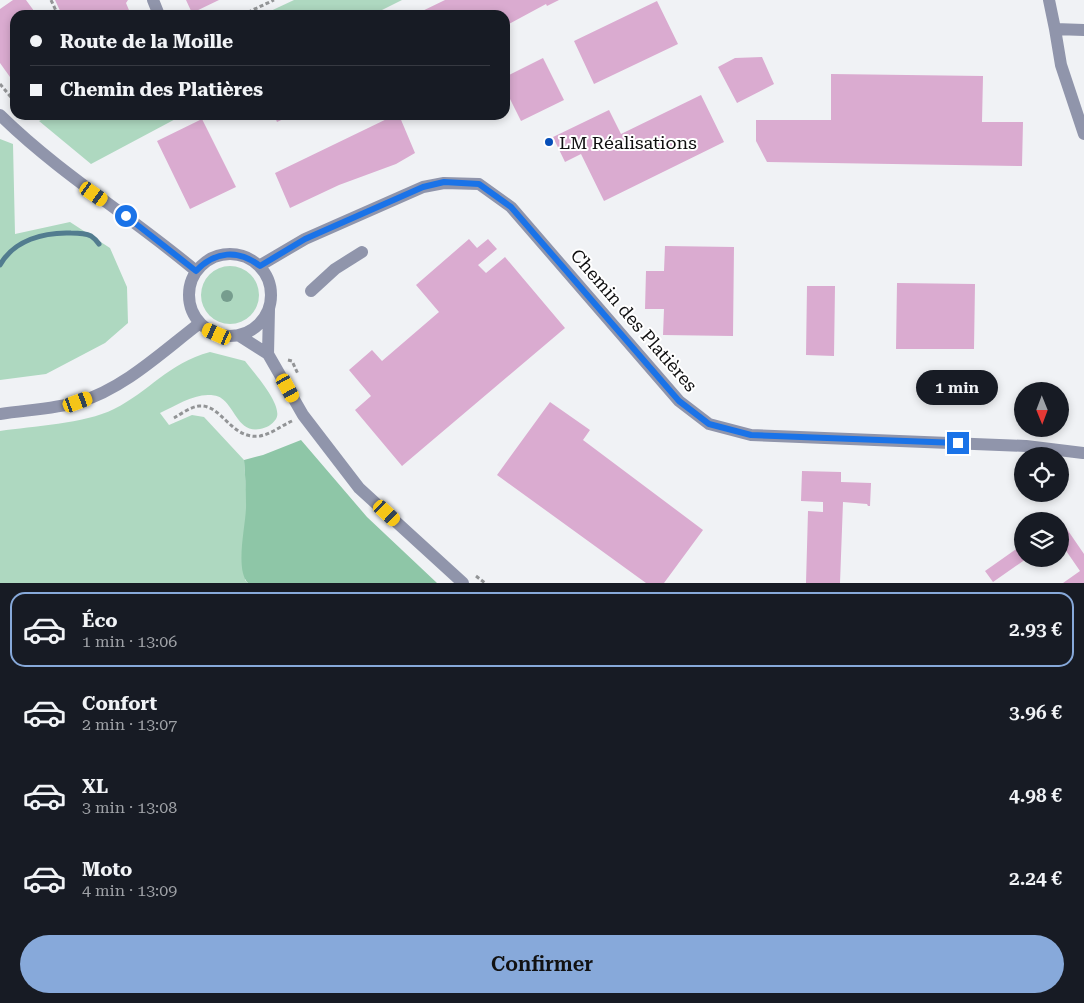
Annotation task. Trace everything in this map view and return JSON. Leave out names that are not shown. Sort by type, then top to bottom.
[{"type":"street","points":[[1049,0],[1061,64],[1084,134]]},
{"type":"street","points":[[1055,29],[1084,30]]},
{"type":"street","points":[[0,116],[28,143],[79,183],[157,238],[196,271]]},
{"type":"street","name":"Chemin des Platières","points":[[260,266],[305,239],[423,187],[444,182],[479,184],[511,207],[679,401],[709,424],[751,435],[1084,450]]},
{"type":"street","points":[[311,291],[335,269],[362,252]]},
{"type":"street","points":[[268,354],[271,291],[267,278],[260,266],[250,259],[227,254],[204,262],[196,271],[190,284],[189,298],[192,311],[200,323],[217,334],[238,335],[258,325],[269,305]]},
{"type":"street","points":[[0,414],[58,406],[93,397],[120,382],[200,323]]},
{"type":"street","points":[[238,335],[268,354],[304,415],[359,488],[463,583]]},
{"type":"path","points":[[253,10],[274,0]]},
{"type":"path","points":[[0,84],[10,96]]},
{"type":"path","points":[[268,354],[292,360],[299,376]]},
{"type":"path","points":[[174,418],[196,406],[205,406],[240,434],[258,436],[268,434],[304,415]]},
{"type":"path","points":[[470,571],[485,583]]},
{"type":"green space","points":[[294,0],[402,0],[382,10],[273,10]]},
{"type":"green space","points":[[41,120],[174,120],[91,164],[39,121]]},
{"type":"green space","points":[[0,139],[13,144],[15,234],[70,222],[110,248],[127,287],[128,323],[105,343],[46,374],[0,380]]},
{"type":"green space","points":[[230,266],[246,271],[254,279],[259,295],[254,311],[246,319],[230,324],[214,319],[206,311],[201,295],[206,279],[214,271]]},
{"type":"green space","points":[[210,352],[245,361],[272,398],[276,406],[276,419],[269,426],[262,429],[247,427],[226,402],[219,397],[211,395],[191,398],[160,413],[169,425],[192,415],[204,417],[244,460],[247,504],[245,580],[248,583],[0,583],[0,431],[58,424],[102,414],[126,402],[182,363]]},
{"type":"green space","points":[[301,440],[367,517],[437,583],[248,583],[244,576],[241,556],[246,511],[244,460],[263,455]]},
{"type":"building","points":[[13,0],[26,0],[33,10],[10,10],[10,77],[0,63],[0,9]]},
{"type":"building","points":[[55,0],[128,0],[126,3],[129,10],[60,10]]},
{"type":"building","points":[[186,0],[219,0],[198,10],[191,10]]},
{"type":"building","points":[[445,0],[559,0],[547,6],[546,4],[510,23],[510,10],[424,10]]},
{"type":"building","points":[[657,1],[678,44],[594,84],[574,41]]},
{"type":"building","points":[[762,57],[774,84],[737,103],[718,67],[735,58]]},
{"type":"building","points":[[543,58],[564,100],[521,121],[510,99],[510,74]]},
{"type":"building","points":[[831,74],[983,76],[982,122],[1023,122],[1022,166],[767,162],[756,141],[756,120],[831,120]]},
{"type":"building","points":[[701,95],[724,142],[604,201],[581,154],[565,162],[553,137],[609,110],[621,134]]},
{"type":"building","points":[[202,120],[236,187],[190,209],[157,141]]},
{"type":"building","points":[[385,120],[401,120],[415,153],[396,164],[339,185],[290,208],[275,173]]},
{"type":"building","points":[[469,239],[477,248],[488,239],[497,249],[478,265],[486,273],[505,257],[565,328],[402,466],[355,410],[371,396],[349,370],[372,350],[382,361],[439,312],[416,285]]},
{"type":"building","points":[[665,246],[734,247],[733,336],[663,335],[664,309],[645,309],[646,271],[664,271]]},
{"type":"building","points":[[897,283],[975,284],[974,349],[896,349]]},
{"type":"building","points":[[807,286],[835,286],[834,356],[806,355]]},
{"type":"building","points":[[550,402],[590,430],[583,440],[703,530],[664,583],[646,583],[497,475]]},
{"type":"building","points":[[802,471],[841,472],[841,482],[871,483],[870,506],[867,504],[843,502],[840,583],[806,583],[808,511],[823,512],[823,502],[801,501]]},
{"type":"building","points":[[1069,532],[1084,554],[1084,583],[1063,583],[1080,571],[1069,555]]},
{"type":"building","points":[[1014,551],[1015,567],[993,582],[985,571]]},
{"type":"waterway","points":[[0,265],[13,249],[40,236],[81,233],[91,236],[99,244]]},
{"type":"place","name":"LM Réalisations","points":[[549,142]]},
{"type":"route","points":[[126,216],[157,238],[196,271],[204,262],[215,256],[227,254],[239,254],[260,266],[305,239],[423,187],[444,182],[479,184],[511,207],[679,401],[709,424],[751,435],[958,443]]}]
